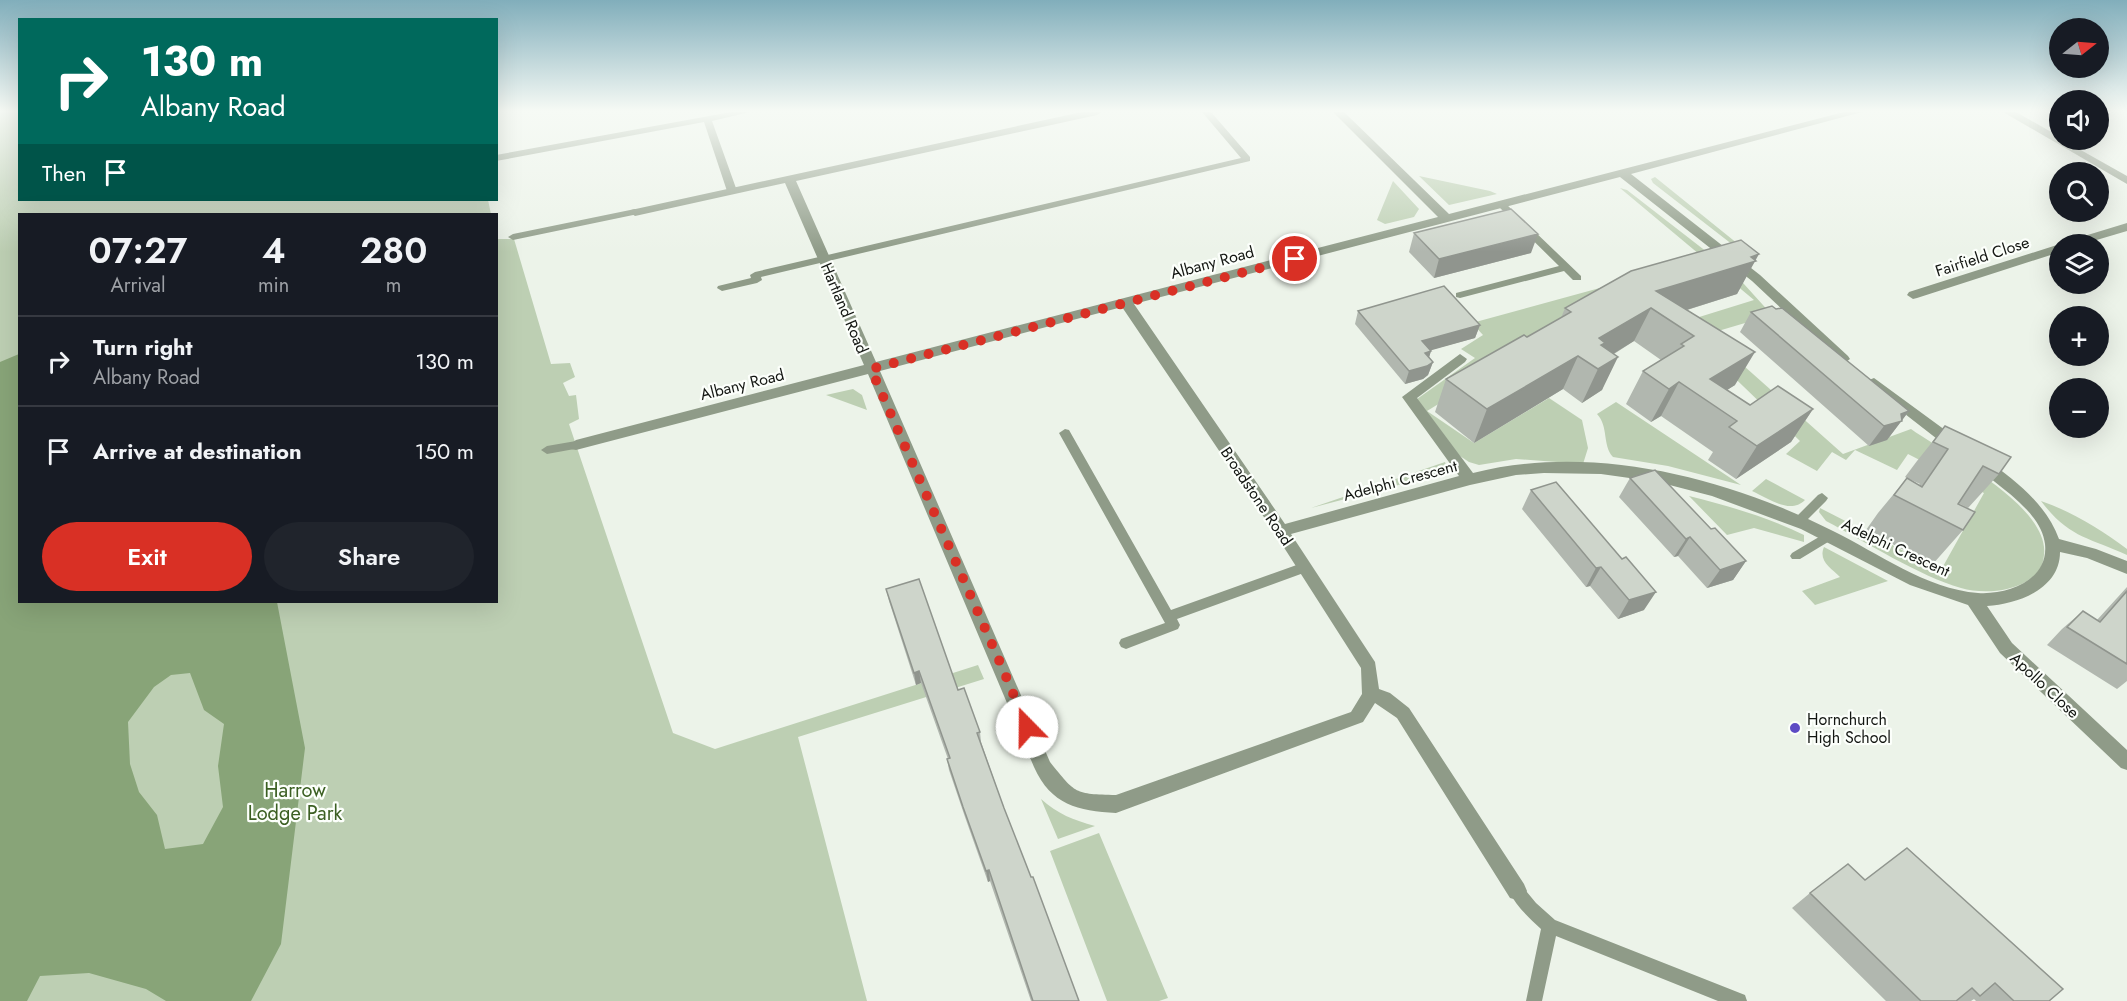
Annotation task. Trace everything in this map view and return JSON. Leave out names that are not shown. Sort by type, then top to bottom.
[{"type":"street","points":[[635,212],[879,159]]},
{"type":"street","points":[[1386,159],[1447,219]]},
{"type":"street","name":"Albany Road","points":[[576,446],[1681,159]]},
{"type":"street","points":[[2089,159],[2127,181]]},
{"type":"street","points":[[1623,174],[1756,278],[1862,374],[2019,494],[2040,516],[2054,544],[2090,553],[2127,568]]},
{"type":"street","name":"Hartland Road","points":[[789,178],[1002,667],[1043,767],[1066,795],[1087,802],[1116,804],[1357,717],[1371,695]]},
{"type":"street","points":[[2104,234],[2127,227]]},
{"type":"street","name":"Fairfield Close","points":[[1914,295],[2049,252]]},
{"type":"street","name":"Broadstone Road","points":[[1126,303],[1370,667],[1371,695]]},
{"type":"street","points":[[1460,359],[1409,397],[1469,479]]},
{"type":"street","name":"Adelphi Crescent","points":[[1281,531],[1469,479],[1514,470],[1569,466],[1622,471],[1737,498],[1799,521],[1923,583],[1973,599],[2014,595],[2036,585],[2046,574],[2053,560],[2054,544]]},
{"type":"street","name":"Apollo Close","points":[[1973,599],[2006,648],[2127,762]]},
{"type":"street","points":[[1371,695],[1384,698],[1402,713],[1517,891]]},
{"type":"lane","points":[[721,159],[732,191]]},
{"type":"lane","points":[[722,288],[757,280],[755,276],[1247,159]]},
{"type":"lane","points":[[1502,205],[1577,278]]},
{"type":"lane","points":[[513,237],[635,212]]},
{"type":"lane","points":[[1460,295],[1566,267]]},
{"type":"lane","points":[[1065,433],[1173,625],[1126,642]]},
{"type":"lane","points":[[547,450],[576,446]]},
{"type":"lane","points":[[1799,521],[1822,498]]},
{"type":"lane","points":[[1796,556],[1829,536]]},
{"type":"lane","points":[[1168,617],[1305,567]]},
{"type":"lane","points":[[1517,891],[1530,908],[1550,926],[1739,1001]]},
{"type":"lane","points":[[1534,1001],[1550,926]]},
{"type":"green space","name":"Harrow Lodge Park","points":[[0,159],[18,159],[18,201],[488,201],[491,213],[18,213],[18,603],[498,603],[498,239],[514,239],[551,364],[570,363],[575,377],[563,383],[569,396],[576,395],[579,419],[569,424],[673,733],[715,749],[978,665],[984,679],[798,737],[867,1001],[0,1001]]},
{"type":"green space","points":[[1419,176],[1490,191],[1497,194],[1449,205]]},
{"type":"green space","points":[[1655,177],[1738,244],[1733,245],[1653,183],[1651,179]]},
{"type":"green space","points":[[1393,181],[1419,209],[1414,217],[1385,224],[1377,220]]},
{"type":"green space","points":[[1620,188],[1627,190],[1734,273],[1772,315],[1708,334],[1843,454],[1911,429],[1993,483],[2031,518],[2041,537],[2044,555],[2037,573],[2020,585],[2004,590],[1969,590],[1945,583],[1910,567],[1826,521],[1819,512],[1820,508],[1941,570],[1984,493],[1908,454],[1897,470],[1855,450],[1846,460],[1832,452],[1817,471],[1786,454],[1800,441],[1714,358],[1612,298],[1427,411],[1474,443],[1549,398],[1582,420],[1588,448],[1583,464],[1516,459],[1479,465],[1460,456],[1417,399],[1475,358],[1461,349],[1483,335],[1472,323],[1618,283],[1667,327],[1754,300]]},
{"type":"green space","points":[[853,389],[862,395],[867,410],[826,395]]},
{"type":"green space","points":[[1616,402],[1741,485],[1668,466],[1613,457],[1601,419],[1597,414]]},
{"type":"green space","points":[[1445,462],[1447,469],[1440,474],[1311,508]]},
{"type":"green space","points":[[1766,479],[1805,500],[1793,506],[1786,506],[1752,491]]},
{"type":"green space","points":[[1689,496],[1776,523],[1804,535],[1804,542],[1754,528],[1727,535]]},
{"type":"green space","points":[[2041,501],[2064,510],[2096,528],[2127,549],[2127,555],[2070,530]]},
{"type":"green space","points":[[1824,547],[1888,581],[1815,605],[1802,591],[1840,577],[1824,560]]},
{"type":"green space","points":[[1041,799],[1066,816],[1095,826],[1058,839]]},
{"type":"green space","points":[[1099,833],[1168,998],[1159,1001],[1107,1001],[1050,851]]},
{"type":"shaded area","points":[[18,354],[18,603],[277,603],[305,748],[281,944],[251,1001],[166,1001],[146,989],[89,973],[40,976],[27,1001],[0,1001],[0,362]],"holes":[[[190,673],[204,710],[224,724],[218,766],[223,807],[203,844],[165,849],[157,815],[139,792],[130,764],[128,722],[154,687],[171,675]]]},
{"type":"building","points":[[1511,209],[1538,234],[1439,259],[1414,233]]},
{"type":"building","points":[[1741,240],[1759,254],[1751,257],[1756,261],[1656,291],[1755,352],[1710,379],[1750,405],[1778,386],[1813,409],[1757,446],[1729,427],[1737,421],[1679,382],[1669,389],[1643,371],[1684,346],[1681,344],[1694,336],[1651,308],[1599,338],[1605,343],[1601,345],[1618,357],[1598,369],[1578,356],[1487,409],[1446,379],[1524,335],[1527,337],[1571,312],[1565,308],[1631,271]]},
{"type":"building","points":[[1444,286],[1480,325],[1422,341],[1431,351],[1425,353],[1433,362],[1409,371],[1358,311]]},
{"type":"building","points":[[1772,306],[1776,309],[1782,308],[1909,411],[1901,414],[1902,421],[1884,426],[1751,312]]},
{"type":"building","points":[[1945,426],[2011,457],[1999,474],[1983,466],[1958,504],[1975,512],[1963,530],[1894,495],[1907,478],[1922,487],[1948,449],[1933,442]]},
{"type":"building","points":[[1655,470],[1711,529],[1715,528],[1746,561],[1720,570],[1690,537],[1686,539],[1630,478]]},
{"type":"building","points":[[1556,482],[1622,559],[1626,557],[1656,592],[1629,600],[1601,567],[1596,568],[1531,490]]},
{"type":"building","points":[[919,579],[958,690],[964,688],[980,732],[977,733],[1004,808],[1031,877],[1033,877],[1079,1001],[1033,1001],[989,870],[986,871],[963,807],[947,759],[950,758],[919,671],[914,673],[886,589]]},
{"type":"building","points":[[2127,591],[2127,664],[2067,627],[2083,611],[2100,622]]},
{"type":"building","points":[[1907,848],[2063,989],[2049,1001],[2014,1001],[1995,983],[1980,996],[1972,988],[1956,1001],[1921,1001],[1810,893],[1848,864],[1865,880]]},
{"type":"place","name":"Hornchurch High School","points":[[1795,728]]},
{"type":"route","points":[[1027,727],[871,369],[1295,259]]}]
